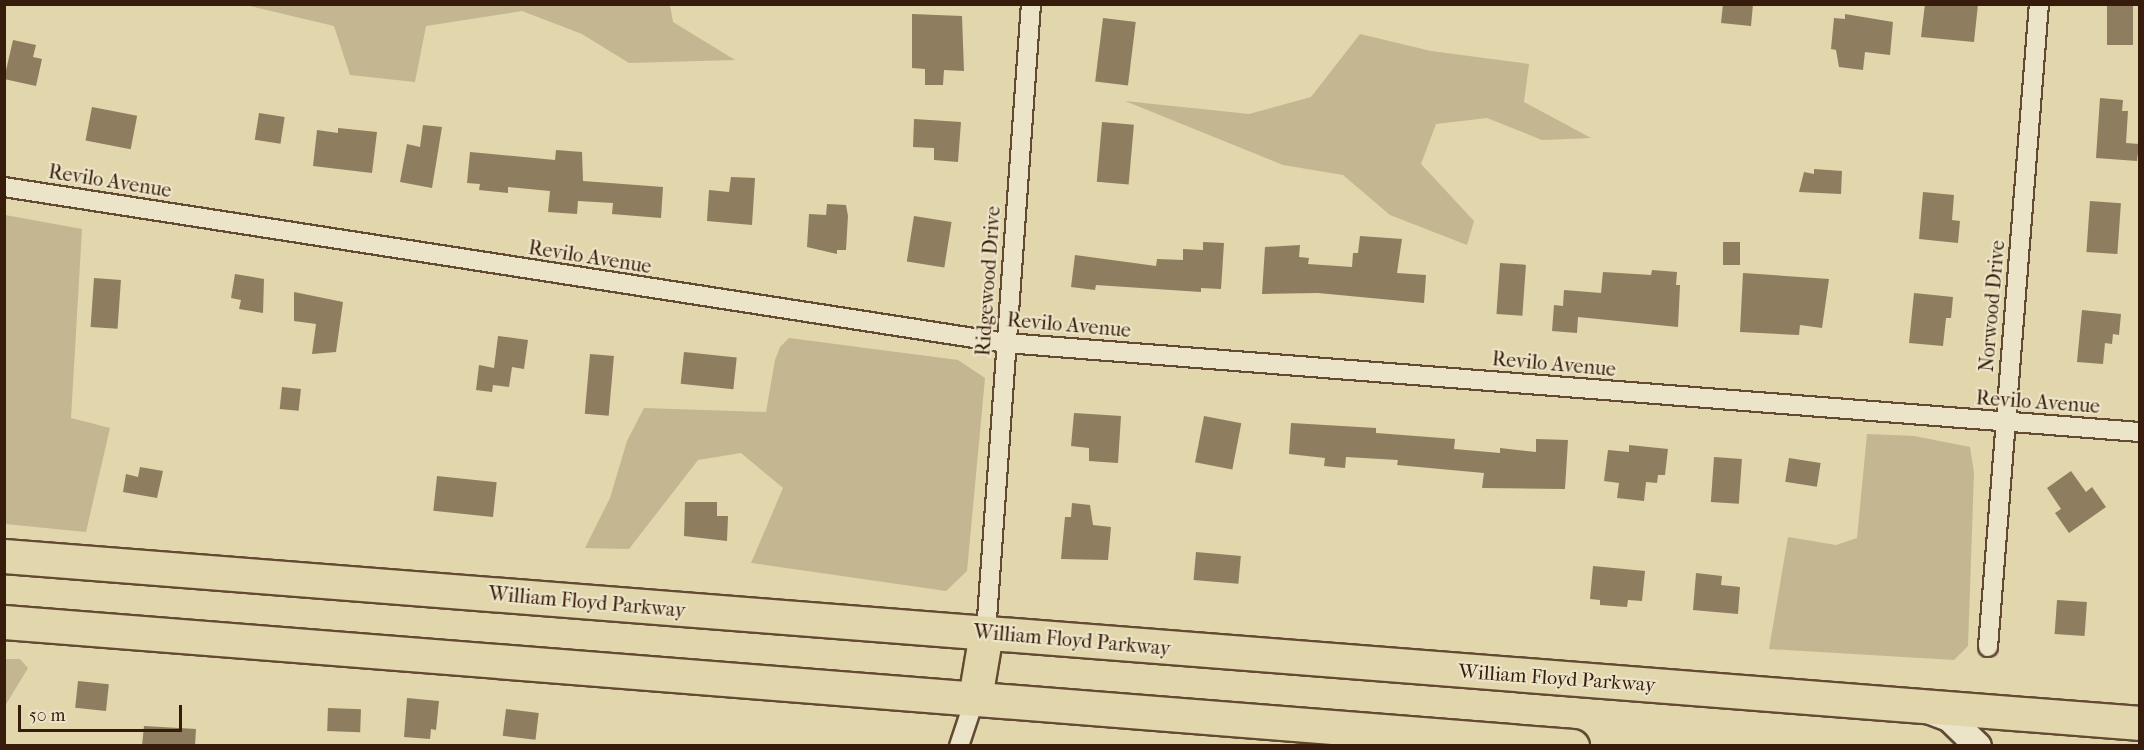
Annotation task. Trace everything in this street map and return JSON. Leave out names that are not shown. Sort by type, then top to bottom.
[{"type":"highway","name":"William Floyd Parkway","points":[[4,556],[2139,723]]},
{"type":"highway","points":[[4,622],[1572,746]]},
{"type":"highway","points":[[975,698],[986,633]]},
{"type":"street","name":"Ridgewood Drive","points":[[986,633],[1031,4]]},
{"type":"street","name":"Norwood Drive","points":[[1988,647],[2039,4]]},
{"type":"street","name":"Revilo Avenue","points":[[4,187],[1006,343],[2139,432]]},
{"type":"street","points":[[958,746],[975,698]]},
{"type":"street","points":[[1913,705],[1949,718],[1978,746]]},
{"type":"shaded area","points":[[246,5],[670,5],[673,22],[735,60],[629,63],[582,34],[522,11],[426,26],[415,82],[350,75],[334,26]]},
{"type":"shaded area","points":[[1360,34],[1431,51],[1529,64],[1524,102],[1591,138],[1542,140],[1487,118],[1436,124],[1421,164],[1474,221],[1467,245],[1390,215],[1343,175],[1283,165],[1125,101],[1249,114],[1311,97]]},
{"type":"shaded area","points":[[5,215],[82,229],[71,418],[110,428],[86,532],[5,524]]},
{"type":"shaded area","points":[[789,338],[958,360],[985,378],[967,571],[946,591],[751,563],[783,488],[741,453],[698,460],[629,549],[585,548],[610,498],[627,441],[644,408],[766,412],[775,360],[780,347]]},
{"type":"shaded area","points":[[1867,434],[1914,436],[1970,447],[1974,473],[1968,646],[1954,660],[1769,649],[1788,537],[1836,545],[1857,538]]},
{"type":"shaded area","points":[[5,659],[20,659],[28,668],[5,706]]},
{"type":"building","points":[[1723,4],[1753,4],[1751,26],[1721,23]]},
{"type":"building","points":[[1925,4],[1978,4],[1974,42],[1921,37]]},
{"type":"building","points":[[2107,4],[2133,4],[2133,45],[2107,45]]},
{"type":"building","points":[[912,14],[962,16],[964,71],[944,70],[943,85],[925,85],[925,69],[912,68]]},
{"type":"building","points":[[1845,14],[1893,22],[1890,55],[1865,52],[1863,70],[1839,67],[1836,50],[1831,49],[1834,18],[1845,19]]},
{"type":"building","points":[[1103,18],[1136,22],[1128,86],[1095,82]]},
{"type":"building","points":[[13,40],[36,45],[33,57],[42,59],[36,86],[4,79]]},
{"type":"building","points":[[2100,98],[2123,100],[2122,111],[2128,111],[2126,143],[2139,144],[2137,161],[2096,158]]},
{"type":"building","points":[[92,107],[137,116],[131,149],[86,140]]},
{"type":"building","points":[[259,113],[285,117],[280,144],[255,140]]},
{"type":"building","points":[[914,119],[961,122],[958,162],[934,160],[934,148],[913,147]]},
{"type":"building","points":[[1102,122],[1134,125],[1129,185],[1097,182]]},
{"type":"building","points":[[423,125],[442,127],[432,188],[400,182],[407,144],[420,147]]},
{"type":"building","points":[[338,128],[377,132],[372,173],[313,166],[317,130],[338,133]]},
{"type":"building","points":[[556,150],[582,152],[583,181],[663,187],[661,218],[612,214],[613,203],[578,201],[577,214],[548,212],[550,191],[508,187],[508,193],[479,190],[480,184],[467,183],[470,152],[555,160]]},
{"type":"building","points":[[1814,169],[1842,171],[1841,194],[1799,192],[1804,172],[1814,174]]},
{"type":"building","points":[[731,177],[755,178],[752,225],[707,221],[709,190],[729,192]]},
{"type":"building","points":[[1923,192],[1954,195],[1952,220],[1960,221],[1958,243],[1919,239]]},
{"type":"building","points":[[2090,201],[2121,203],[2117,254],[2086,252]]},
{"type":"building","points":[[827,204],[846,205],[848,216],[846,250],[837,250],[837,254],[807,247],[809,214],[826,215]]},
{"type":"building","points":[[914,216],[952,222],[944,267],[907,261]]},
{"type":"building","points":[[1360,236],[1402,239],[1397,273],[1426,275],[1424,303],[1318,293],[1262,294],[1265,247],[1300,245],[1299,257],[1309,258],[1308,264],[1352,267],[1353,253],[1358,253]]},
{"type":"building","points":[[1203,242],[1224,243],[1221,289],[1201,288],[1201,292],[1096,285],[1095,290],[1071,287],[1075,255],[1156,266],[1157,259],[1183,260],[1183,249],[1203,250]]},
{"type":"building","points":[[1723,242],[1740,242],[1740,265],[1723,265]]},
{"type":"building","points":[[1500,263],[1526,265],[1522,316],[1496,314]]},
{"type":"building","points":[[1652,270],[1677,272],[1676,285],[1680,285],[1678,327],[1578,317],[1577,333],[1552,331],[1554,305],[1563,306],[1564,290],[1601,293],[1603,272],[1651,275]]},
{"type":"building","points":[[1743,273],[1829,279],[1822,328],[1800,325],[1799,335],[1740,332]]},
{"type":"building","points":[[235,274],[264,279],[263,313],[239,309],[241,300],[231,298]]},
{"type":"building","points":[[94,278],[121,280],[118,329],[91,327]]},
{"type":"building","points":[[294,292],[343,302],[336,352],[312,354],[316,324],[294,321]]},
{"type":"building","points":[[1914,293],[1953,297],[1951,318],[1946,318],[1943,346],[1909,343]]},
{"type":"building","points":[[2082,310],[2121,314],[2119,335],[2113,334],[2112,344],[2105,343],[2103,364],[2077,362]]},
{"type":"building","points":[[498,336],[528,340],[524,369],[512,367],[509,387],[493,385],[492,392],[476,390],[479,365],[494,368]]},
{"type":"building","points":[[684,352],[737,358],[733,389],[681,384]]},
{"type":"building","points":[[590,354],[614,356],[609,416],[585,414]]},
{"type":"building","points":[[282,387],[301,389],[299,411],[280,409]]},
{"type":"building","points":[[1074,413],[1121,416],[1118,463],[1089,461],[1089,448],[1071,446]]},
{"type":"building","points":[[1204,416],[1241,423],[1232,469],[1195,462]]},
{"type":"building","points":[[1291,423],[1376,428],[1376,433],[1455,439],[1454,449],[1500,453],[1500,448],[1536,452],[1536,439],[1568,440],[1565,489],[1482,488],[1484,473],[1397,465],[1398,460],[1346,457],[1345,468],[1324,466],[1325,458],[1289,454]]},
{"type":"building","points":[[1629,445],[1668,449],[1665,475],[1658,475],[1657,483],[1646,482],[1644,501],[1617,498],[1619,483],[1604,481],[1608,450],[1629,452]]},
{"type":"building","points":[[1714,457],[1742,459],[1739,504],[1711,502]]},
{"type":"building","points":[[1789,458],[1821,463],[1817,487],[1785,482]]},
{"type":"building","points":[[140,467],[163,471],[157,498],[123,492],[126,474],[138,477]]},
{"type":"building","points":[[2071,471],[2086,492],[2092,487],[2106,507],[2069,533],[2055,513],[2061,509],[2047,488]]},
{"type":"building","points":[[437,476],[497,482],[493,517],[433,511]]},
{"type":"building","points":[[685,502],[717,502],[717,516],[728,516],[727,541],[684,536]]},
{"type":"building","points":[[1072,503],[1090,505],[1093,525],[1111,527],[1108,560],[1061,559],[1065,517],[1071,517]]},
{"type":"building","points":[[1196,552],[1241,556],[1238,584],[1194,580]]},
{"type":"building","points":[[1593,566],[1645,571],[1642,601],[1628,600],[1627,607],[1600,605],[1600,600],[1590,599]]},
{"type":"building","points":[[1696,573],[1722,576],[1721,585],[1740,587],[1738,614],[1693,610]]},
{"type":"building","points":[[2057,600],[2087,602],[2085,636],[2055,634]]},
{"type":"building","points":[[78,681],[109,684],[106,711],[75,708]]},
{"type":"building","points":[[407,698],[439,701],[436,730],[431,729],[430,739],[404,737]]},
{"type":"building","points":[[328,708],[361,709],[360,732],[327,731]]},
{"type":"building","points":[[506,709],[539,713],[535,740],[503,736]]},
{"type":"building","points":[[144,726],[196,729],[195,746],[142,746]]}]
